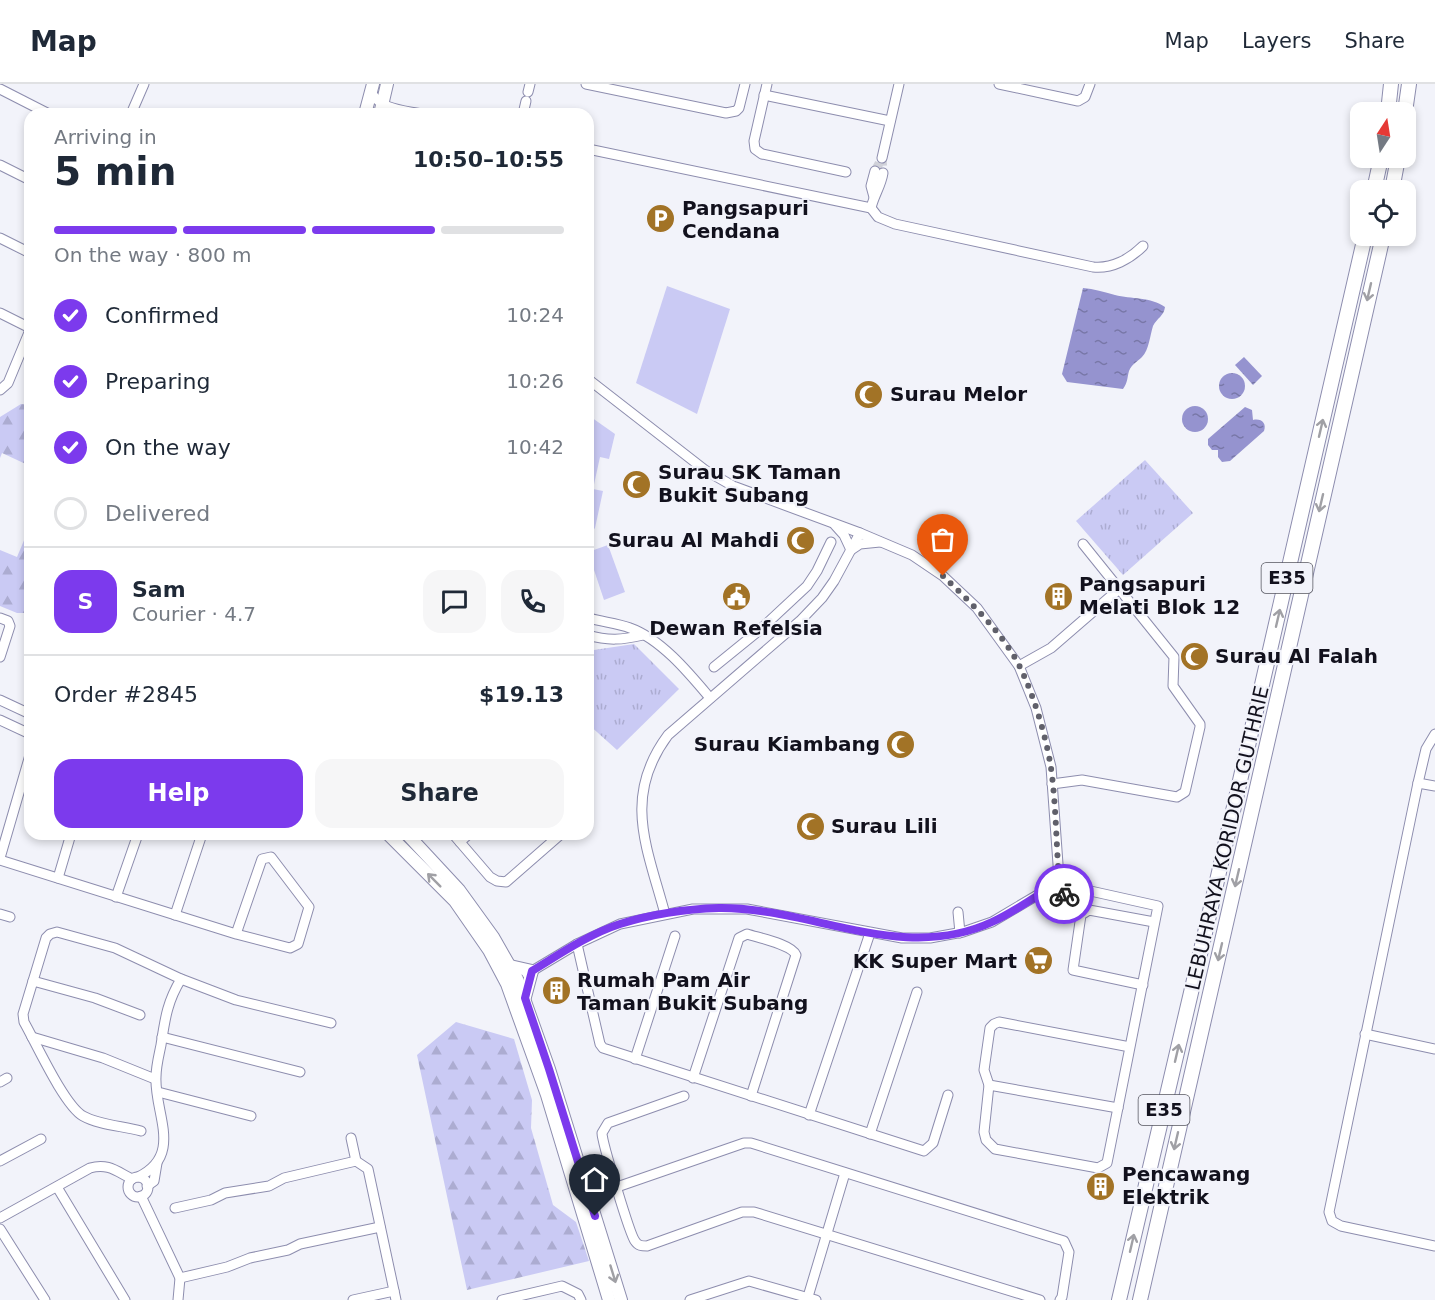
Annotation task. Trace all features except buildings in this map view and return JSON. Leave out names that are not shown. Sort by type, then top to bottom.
[{"type":"highway","points":[[1389,102],[1391,84]]},
{"type":"highway","points":[[1406,102],[1409,84]]},
{"type":"highway","name":"LEBUHRAYA KORIDOR GUTHRIE","points":[[1119,1300],[1363,246]]},
{"type":"highway","name":"LEBUHRAYA KORIDOR GUTHRIE","points":[[1140,1300],[1381,246]]},
{"type":"main road","points":[[381,108],[387,84]]},
{"type":"main road","points":[[366,108],[372,88]]},
{"type":"main road","points":[[394,840],[455,901],[489,950],[518,998],[609,1300]]},
{"type":"main road","points":[[412,840],[459,891],[493,937],[517,979],[512,988],[549,1069],[621,1300]]},
{"type":"main road","points":[[510,966],[532,971],[518,998]]},
{"type":"street","points":[[133,108],[143,84]]},
{"type":"street","points":[[586,84],[726,113],[736,111],[741,104],[745,84]]},
{"type":"street","points":[[766,84],[754,141],[756,149],[762,154],[846,172]]},
{"type":"street","points":[[882,158],[898,84]]},
{"type":"street","points":[[999,84],[1072,100],[1083,100],[1088,94],[1090,84]]},
{"type":"street","points":[[372,88],[380,108]]},
{"type":"street","points":[[0,89],[37,108]]},
{"type":"street","points":[[524,108],[528,92]]},
{"type":"street","points":[[764,95],[890,121]]},
{"type":"street","points":[[594,150],[871,208],[878,217],[895,224],[1093,267],[1114,264],[1136,253],[1143,246]]},
{"type":"street","points":[[0,165],[24,177]]},
{"type":"street","points":[[871,208],[874,197],[872,186],[879,172]]},
{"type":"street","points":[[0,238],[24,250]]},
{"type":"street","points":[[0,313],[24,326]]},
{"type":"street","points":[[0,390],[8,383],[24,344]]},
{"type":"street","points":[[594,384],[705,470],[733,486],[860,533],[912,555],[943,576],[976,608],[1019,666],[1036,708],[1051,767],[1059,878]]},
{"type":"street","points":[[833,523],[844,535],[851,550]]},
{"type":"street","points":[[665,914],[640,815],[642,790],[647,770],[668,735],[800,621],[822,598],[860,533]]},
{"type":"street","points":[[732,679],[717,665],[762,628],[807,586],[831,542]]},
{"type":"street","points":[[851,550],[860,544],[882,542]]},
{"type":"street","points":[[1052,784],[1082,780],[1177,797],[1185,792],[1200,724],[1173,686],[1174,657],[1083,544]]},
{"type":"street","points":[[817,571],[834,581]]},
{"type":"street","points":[[1019,666],[1051,648],[1118,590]]},
{"type":"street","points":[[0,618],[8,621],[10,626],[0,657]]},
{"type":"street","points":[[594,620],[629,628],[643,635],[680,662],[710,698]]},
{"type":"street","points":[[604,640],[607,623]]},
{"type":"street","points":[[762,628],[774,643]]},
{"type":"street","points":[[594,637],[604,640],[623,640],[643,635]]},
{"type":"street","points":[[736,650],[748,665]]},
{"type":"street","points":[[0,700],[24,711]]},
{"type":"street","points":[[0,720],[24,731]]},
{"type":"street","points":[[1435,734],[1426,749],[1418,783],[1329,1208],[1332,1221],[1341,1226],[1435,1246]]},
{"type":"street","points":[[24,776],[0,859],[236,934],[290,948],[298,944],[309,907],[271,857],[262,859],[236,934]]},
{"type":"street","points":[[1418,783],[1435,786]]},
{"type":"street","points":[[58,878],[69,840]]},
{"type":"street","points":[[116,897],[136,840]]},
{"type":"street","points":[[175,915],[200,840]]},
{"type":"street","points":[[462,840],[460,842],[490,877],[506,882],[554,840]]},
{"type":"street","points":[[517,979],[577,944],[620,924],[693,909],[747,909],[902,939],[930,938],[960,933],[992,922],[1051,887],[1053,881],[1059,878],[1065,880],[1068,886],[1066,892],[1060,895],[1054,893],[1051,887]]},
{"type":"street","points":[[1068,886],[1158,906],[1107,1163],[1098,1168],[995,1149],[986,1140],[984,1132],[989,1085],[984,1070],[990,1028],[993,1024],[999,1022],[1130,1047]]},
{"type":"street","points":[[1143,985],[1076,972],[1072,967],[1076,941],[1081,915],[1089,910],[1154,922]]},
{"type":"street","points":[[958,912],[960,933]]},
{"type":"street","points":[[0,914],[10,917]]},
{"type":"street","points":[[141,1131],[90,1119],[75,1110],[24,1022],[23,1014],[46,938],[50,934],[57,932],[115,948],[181,979],[236,1000],[331,1023]]},
{"type":"street","points":[[809,1115],[870,933]]},
{"type":"street","points":[[693,1078],[739,938],[747,934],[770,941],[792,949],[796,955],[751,1096]]},
{"type":"street","points":[[635,1059],[675,936]]},
{"type":"street","points":[[577,944],[600,1044],[603,1048],[924,1151],[933,1143],[948,1095]]},
{"type":"street","points":[[147,1186],[154,1181],[164,1143],[155,1079],[166,1010],[171,994],[181,979]]},
{"type":"street","points":[[33,981],[95,998],[140,1015]]},
{"type":"street","points":[[870,1134],[917,992]]},
{"type":"street","points":[[1365,1034],[1435,1049]]},
{"type":"street","points":[[32,1037],[103,1058],[155,1079]]},
{"type":"street","points":[[162,1037],[300,1072]]},
{"type":"street","points":[[989,1085],[1118,1108]]},
{"type":"street","points":[[158,1092],[251,1116]]},
{"type":"street","points":[[684,1096],[608,1123],[603,1129],[602,1137],[633,1239],[639,1245],[643,1246],[748,1211],[1040,1300]]},
{"type":"street","points":[[351,1138],[356,1161],[368,1169],[395,1296],[353,1300]]},
{"type":"street","points":[[0,1161],[40,1139]]},
{"type":"street","points":[[617,1186],[747,1143],[1064,1241],[1069,1252],[1060,1300]]},
{"type":"street","points":[[175,1208],[211,1200],[225,1193],[269,1186],[280,1179],[356,1161]]},
{"type":"street","points":[[0,1218],[78,1173],[101,1165],[135,1178],[146,1181],[146,1192],[141,1196],[135,1196],[128,1190],[128,1184],[135,1178],[148,1173],[157,1163]]},
{"type":"street","points":[[690,1300],[749,1281],[811,1299],[845,1173]]},
{"type":"street","points":[[57,1187],[124,1300]]},
{"type":"street","points":[[141,1196],[180,1278],[178,1300]]},
{"type":"street","points":[[180,1278],[288,1250],[300,1244],[380,1227]]},
{"type":"street","points":[[0,1229],[45,1300]]},
{"type":"street","points":[[502,1300],[562,1286],[578,1294],[581,1300]]},
{"type":"green space","points":[[667,286],[730,309],[697,414],[636,383]]},
{"type":"green space","points":[[24,404],[24,463],[2,453],[0,458],[0,417]]},
{"type":"green space","points":[[594,419],[615,434],[609,459],[600,457],[594,484]]},
{"type":"green space","points":[[1145,460],[1193,513],[1123,575],[1076,521]]},
{"type":"green space","points":[[594,489],[603,491],[594,529]]},
{"type":"green space","points":[[24,540],[24,613],[17,613],[0,606],[0,550],[17,557]]},
{"type":"green space","points":[[608,545],[625,592],[604,600],[594,570],[594,550]]},
{"type":"green space","points":[[634,644],[679,689],[617,750],[594,729],[594,650]]},
{"type":"green space","points":[[456,1022],[514,1039],[532,1100],[531,1128],[553,1205],[576,1222],[589,1261],[467,1290],[417,1055]]},
{"type":"water","points":[[1083,288],[1147,300],[1165,307],[1153,326],[1146,350],[1130,369],[1123,389],[1067,382],[1062,374]]},
{"type":"water","points":[[1244,357],[1262,376],[1253,385],[1235,365]]},
{"type":"water","points":[[1232,373],[1241,377],[1245,386],[1241,395],[1232,399],[1223,395],[1219,386],[1223,377]]},
{"type":"water","points":[[1195,406],[1204,410],[1208,419],[1204,428],[1195,432],[1186,428],[1182,419],[1186,410]]},
{"type":"water","points":[[1245,407],[1252,410],[1253,420],[1263,422],[1264,431],[1230,461],[1222,462],[1218,457],[1218,450],[1212,450],[1208,445],[1208,439]]},
{"type":"tunnel","points":[[875,171],[882,158],[883,173]]},
{"type":"way so far","points":[[943,576],[976,608],[998,634],[1019,666],[1036,708],[1051,767],[1059,878],[1064,878],[1068,883],[1068,890],[1064,894]]},
{"type":"place","name":"Pangsapuri Cendana","points":[[661,219]]},
{"type":"place","name":"Surau Melor","points":[[869,394]]},
{"type":"place","name":"Surau SK Taman Bukit Subang","points":[[637,484]]},
{"type":"place","name":"Surau Al Mahdi","points":[[800,540]]},
{"type":"place","name":"Pangsapuri Melati Blok 12","points":[[1058,596]]},
{"type":"place","name":"Dewan Refelsia","points":[[736,597]]},
{"type":"place","name":"Surau Al Falah","points":[[1194,656]]},
{"type":"place","name":"Surau Kiambang","points":[[901,744]]},
{"type":"place","name":"Surau Lili","points":[[810,826]]},
{"type":"place","name":"KK Super Mart","points":[[1038,961]]},
{"type":"place","name":"Rumah Pam Air Taman Bukit Subang","points":[[556,991]]},
{"type":"place","name":"Pencawang Elektrik","points":[[1101,1186]]},
{"type":"route","points":[[595,1216],[525,998],[532,971],[577,944],[620,924],[693,909],[747,909],[902,939],[930,938],[963,932],[992,922],[1051,887],[1056,894],[1064,894]]}]
